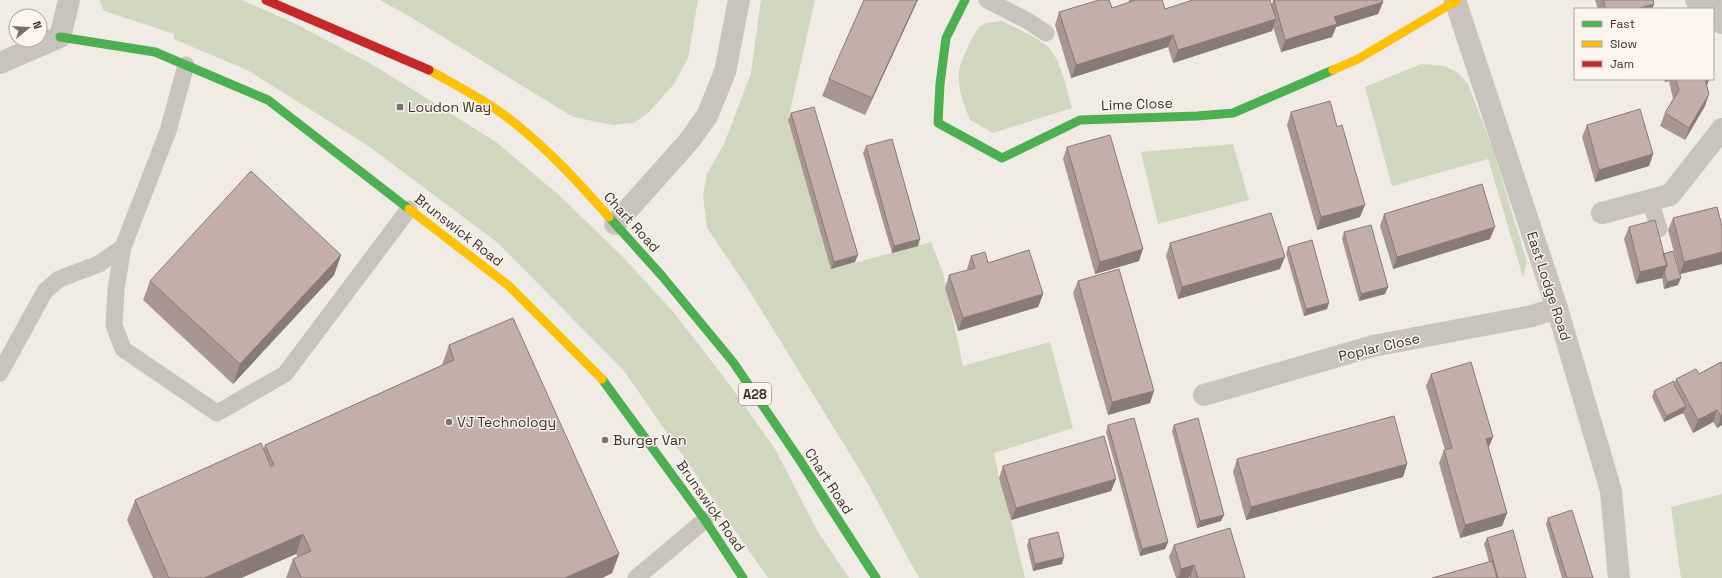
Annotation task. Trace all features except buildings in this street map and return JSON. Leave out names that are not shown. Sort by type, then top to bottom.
[{"type":"street","points":[[0,63],[60,37],[69,0]]},
{"type":"street","name":"Chart Road","points":[[266,0],[426,68],[481,100],[511,120],[542,146],[574,178],[662,276],[733,362],[799,459],[876,578]]},
{"type":"street","points":[[615,224],[689,141],[707,116],[725,72],[739,0]]},
{"type":"street","name":"Lime Close","points":[[965,0],[946,38],[940,84],[938,123],[1002,158],[1080,120],[1197,116],[1233,113],[1358,59],[1456,0]]},
{"type":"street","name":"East Lodge Road","points":[[1456,0],[1557,308],[1611,491],[1619,578]]},
{"type":"street","points":[[1696,0],[1717,6],[1722,23]]},
{"type":"street","name":"Brunswick Road","points":[[60,37],[155,52],[268,100],[509,286],[604,381],[705,520],[743,578]]},
{"type":"street","points":[[1602,213],[1670,195],[1722,129]]},
{"type":"street","name":"Poplar Close","points":[[1204,395],[1373,346],[1532,316],[1557,308]]},
{"type":"lane","points":[[987,0],[1028,21],[1046,33]]},
{"type":"lane","points":[[186,65],[168,131],[123,247],[116,289],[114,325],[123,349],[217,413],[285,374],[409,209]]},
{"type":"lane","points":[[1650,200],[1659,229]]},
{"type":"lane","points":[[0,373],[45,291],[60,279],[99,264],[123,247]]},
{"type":"lane","points":[[636,578],[705,520]]},
{"type":"green space","points":[[99,0],[242,0],[298,25],[375,66],[496,142],[560,196],[623,257],[675,314],[729,384],[775,449],[818,532],[849,578],[768,578],[624,371],[498,243],[367,145],[249,71],[174,39],[174,34],[104,11]]},
{"type":"green space","points":[[380,0],[698,0],[688,58],[674,84],[649,112],[634,123],[613,125],[573,117],[409,16]]},
{"type":"green space","points":[[761,0],[815,0],[788,120],[832,269],[931,242],[943,273],[963,366],[1050,342],[1073,428],[994,453],[1025,578],[919,578],[864,477],[747,287],[707,228],[703,196],[707,174],[724,144],[751,73]]},
{"type":"green space","points":[[1002,21],[1037,39],[1053,52],[1060,67],[1072,108],[993,133],[970,120],[960,90],[959,71],[968,47],[978,29],[981,26],[991,22]]},
{"type":"green space","points":[[1421,64],[1445,66],[1458,73],[1468,84],[1492,147],[1527,262],[1523,277],[1488,159],[1392,186],[1365,87]]},
{"type":"green space","points":[[1233,144],[1249,200],[1158,224],[1141,152]]},
{"type":"green space","points":[[1722,494],[1722,578],[1681,578],[1671,507]]},
{"type":"traffic: fast","points":[[965,0],[946,38],[940,84],[938,123],[1002,158],[1080,120],[1197,116],[1233,113],[1333,70]]},
{"type":"traffic: fast","points":[[60,37],[155,52],[268,100],[409,209]]},
{"type":"traffic: fast","points":[[609,217],[662,276],[733,362],[799,459],[876,578]]},
{"type":"traffic: fast","points":[[602,379],[705,520],[743,578]]},
{"type":"traffic: slow","points":[[1333,70],[1358,59],[1456,1]]},
{"type":"traffic: slow","points":[[429,70],[472,94],[512,121],[563,167],[609,217]]},
{"type":"traffic: slow","points":[[409,209],[509,286],[602,379]]},
{"type":"traffic: jam","points":[[266,0],[429,70]]},
{"type":"place","name":"Loudon Way","points":[[400,107]]},
{"type":"place","name":"VJ Technology","points":[[449,422]]},
{"type":"place","name":"Burger Van","points":[[605,440]]}]
